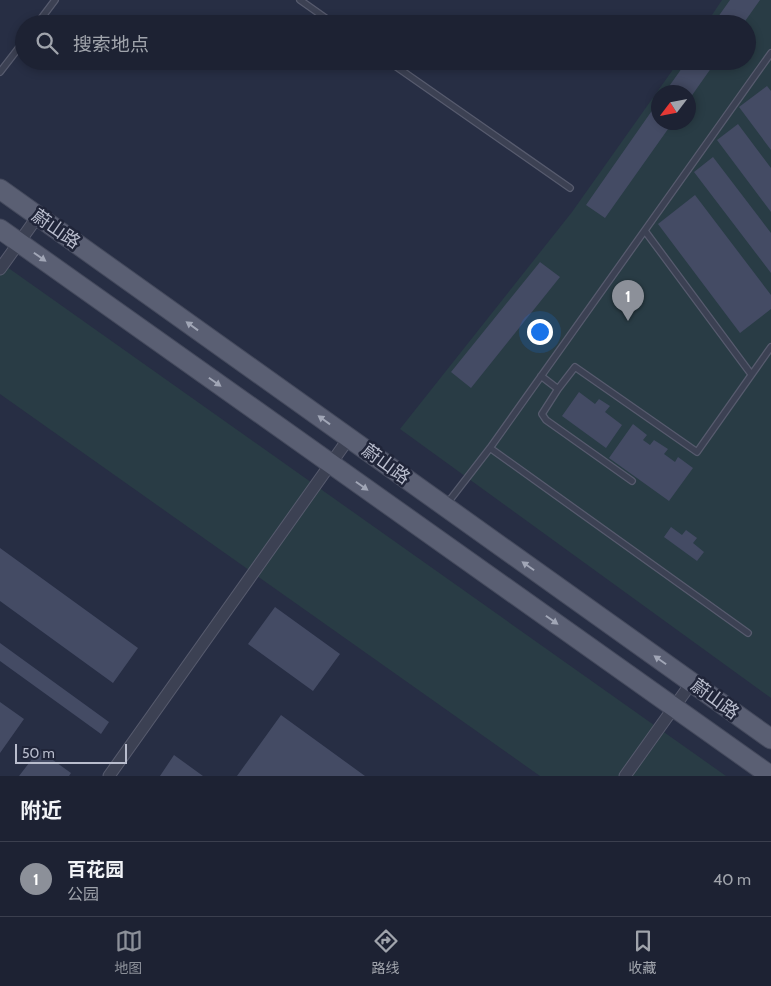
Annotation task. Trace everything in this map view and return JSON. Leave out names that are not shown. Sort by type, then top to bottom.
[{"type":"main road","name":"蔚山路","points":[[0,189],[771,740]]},
{"type":"main road","name":"蔚山路","points":[[0,229],[771,776]]},
{"type":"street","points":[[0,269],[38,216]]},
{"type":"street","points":[[109,776],[349,438]]},
{"type":"street","points":[[625,776],[692,682]]},
{"type":"lane","points":[[44,15],[55,0]]},
{"type":"lane","points":[[300,0],[321,15]]},
{"type":"lane","points":[[0,72],[15,53]]},
{"type":"lane","points":[[445,507],[490,448],[771,53]]},
{"type":"lane","points":[[401,70],[570,188]]},
{"type":"lane","points":[[645,231],[751,374]]},
{"type":"lane","points":[[632,482],[546,420],[542,414],[575,367],[697,452],[771,347]]},
{"type":"lane","points":[[541,376],[558,389]]},
{"type":"lane","points":[[490,448],[748,633]]},
{"type":"shaded area","points":[[722,0],[771,0],[771,698],[400,429],[572,212],[651,101],[651,130],[696,130],[696,85],[662,85],[673,70],[756,70],[756,15],[712,15]]},
{"type":"shaded area","points":[[0,262],[726,776],[540,776],[0,394]]},
{"type":"building","points":[[730,0],[760,0],[749,15],[719,15]]},
{"type":"building","points":[[681,70],[710,70],[696,90],[696,85],[670,85]]},
{"type":"building","points":[[767,86],[771,91],[771,150],[739,107]]},
{"type":"building","points":[[651,112],[651,130],[667,130],[605,218],[586,205]]},
{"type":"building","points":[[738,124],[771,168],[771,212],[717,140]]},
{"type":"building","points":[[713,157],[771,233],[771,273],[694,172]]},
{"type":"building","points":[[695,195],[771,295],[771,309],[740,333],[658,224]]},
{"type":"building","points":[[540,262],[560,277],[471,388],[451,372]]},
{"type":"building","points":[[579,392],[595,404],[599,399],[610,406],[605,412],[622,425],[606,448],[562,416]]},
{"type":"building","points":[[633,424],[647,435],[643,440],[650,445],[654,440],[668,449],[664,454],[675,462],[678,457],[693,468],[669,501],[609,458]]},
{"type":"building","points":[[671,527],[682,535],[686,530],[697,538],[693,543],[704,552],[697,561],[664,537]]},
{"type":"building","points":[[0,548],[138,648],[113,683],[0,601]]},
{"type":"building","points":[[275,607],[340,654],[313,691],[248,644]]},
{"type":"building","points":[[0,643],[109,722],[101,734],[0,661]]},
{"type":"building","points":[[0,702],[24,719],[0,753]]},
{"type":"building","points":[[281,715],[365,776],[237,776]]},
{"type":"building","points":[[39,750],[71,773],[69,776],[19,776]]},
{"type":"building","points":[[174,755],[203,776],[160,776]]},
{"type":"place","name":"百花园","points":[[628,321]]}]
